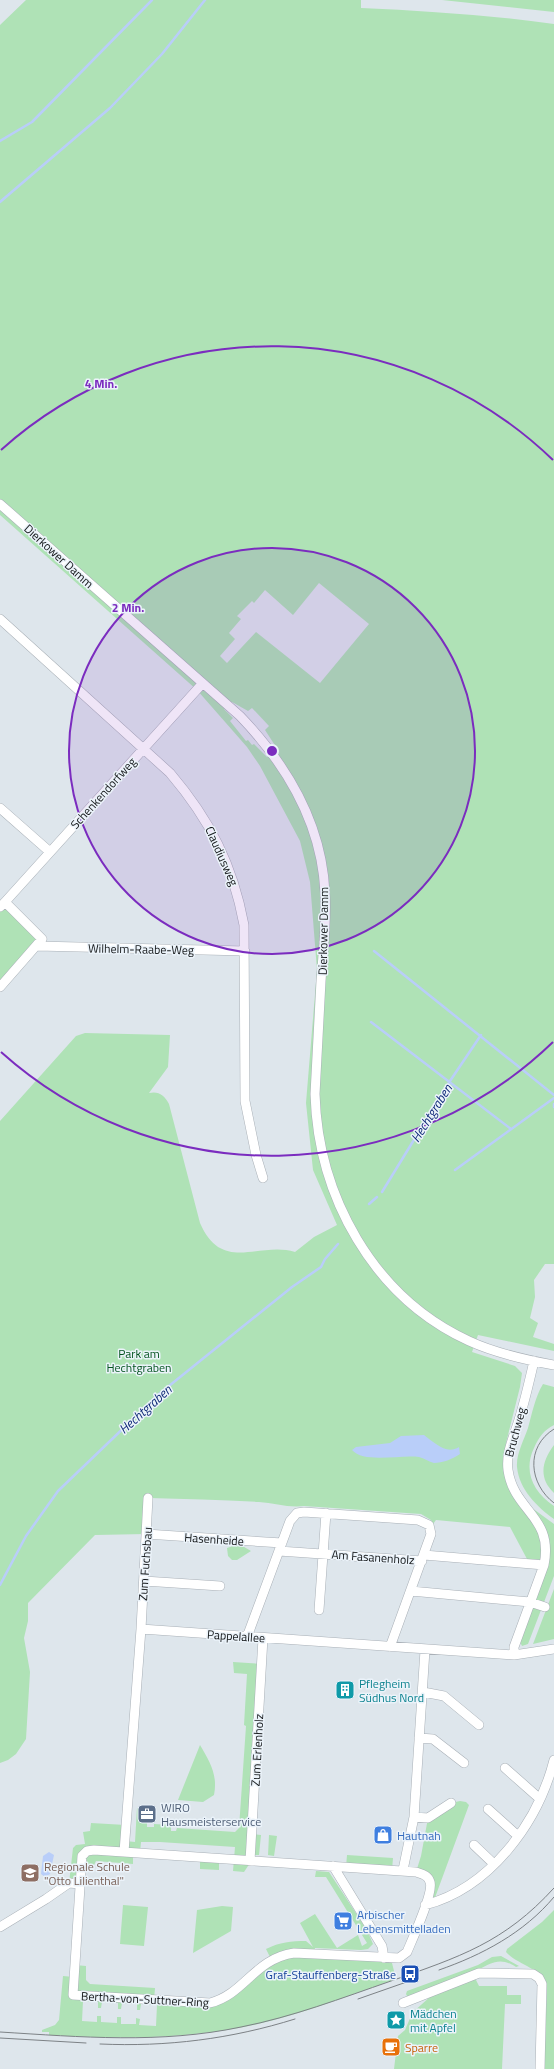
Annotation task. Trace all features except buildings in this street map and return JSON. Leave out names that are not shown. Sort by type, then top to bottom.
[{"type":"street","name":"Dierkower Damm","points":[[0,504],[240,716],[280,763],[302,802],[317,845],[325,892],[326,914],[315,1094],[316,1121],[326,1170],[342,1211],[360,1245],[380,1273],[417,1308],[453,1333],[470,1342],[554,1366]]},
{"type":"street","name":"Claudiusweg","points":[[0,619],[170,773],[190,797],[210,827],[232,875],[240,900],[244,925],[245,1101],[256,1155],[263,1178]]},
{"type":"street","name":"Schenkendorfweg","points":[[2,905],[202,684]]},
{"type":"street","points":[[0,808],[50,852]]},
{"type":"street","points":[[0,986],[42,939],[40,935],[2,905]]},
{"type":"street","name":"Wilhelm-Raabe-Weg","points":[[37,946],[245,951]]},
{"type":"street","name":"Bruchweg","points":[[514,1655],[514,1647],[544,1565],[547,1545],[544,1534],[513,1490],[508,1470],[508,1450],[517,1426],[534,1361]]},
{"type":"street","name":"Zum Fuchsbau","points":[[140,1630],[148,1498]]},
{"type":"street","name":"Am Fasanenholz","points":[[247,1637],[290,1521],[297,1513],[326,1513],[423,1521],[431,1530],[423,1558],[390,1647]]},
{"type":"street","name":"Am Fasanenholz","points":[[319,1610],[326,1513]]},
{"type":"street","name":"Hasenheide","points":[[146,1534],[280,1547]]},
{"type":"street","name":"Am Fasanenholz","points":[[280,1547],[324,1554],[423,1558]]},
{"type":"street","points":[[423,1558],[544,1565]]},
{"type":"street","points":[[144,1581],[220,1586]]},
{"type":"street","points":[[411,1591],[530,1602],[544,1608]]},
{"type":"street","points":[[124,1852],[140,1630]]},
{"type":"street","name":"Pappelallee","points":[[140,1630],[514,1655],[554,1649]]},
{"type":"street","name":"Zum Erlenholz","points":[[250,1861],[263,1638]]},
{"type":"street","points":[[403,1870],[414,1817],[425,1650]]},
{"type":"street","points":[[422,1692],[444,1696],[479,1725]]},
{"type":"street","points":[[419,1738],[433,1738],[464,1763]]},
{"type":"street","points":[[425,1905],[443,1900],[460,1891],[494,1864],[518,1836],[540,1799],[554,1760]]},
{"type":"street","points":[[505,1768],[540,1799]]},
{"type":"street","points":[[414,1817],[428,1818],[451,1803]]},
{"type":"street","points":[[488,1809],[518,1836]]},
{"type":"street","points":[[474,1845],[494,1864]]},
{"type":"street","name":"Bertha-von-Suttner-Ring","points":[[87,1851],[124,1852],[403,1870],[420,1873],[429,1878],[431,1889],[407,1952],[399,1958],[294,1953],[284,1955],[271,1960],[258,1968],[224,1998],[210,2003],[73,1995],[82,1856],[87,1851]]},
{"type":"street","points":[[333,1866],[382,1946],[384,1958]]},
{"type":"street","points":[[0,1927],[69,1883],[80,1884]]},
{"type":"street","points":[[403,2003],[479,1973],[533,1974],[539,1978],[542,1984],[540,2069]]},
{"type":"green space","name":"Park am Hechtgraben","points":[[26,0],[361,0],[361,8],[410,10],[506,18],[554,24],[554,1264],[545,1264],[534,1280],[535,1297],[530,1318],[538,1323],[533,1337],[554,1344],[554,1351],[478,1335],[472,1352],[515,1366],[522,1373],[506,1443],[504,1470],[539,1531],[541,1537],[542,1560],[527,1559],[510,1527],[436,1520],[433,1524],[431,1520],[421,1514],[293,1506],[259,1502],[149,1498],[146,1534],[95,1535],[28,1603],[28,1621],[24,1638],[30,1672],[26,1739],[16,1754],[8,1760],[0,1763],[0,1121],[76,1036],[85,1033],[170,1035],[168,1067],[149,1093],[161,1094],[169,1104],[200,1223],[209,1238],[219,1248],[230,1252],[281,1250],[295,1252],[314,1237],[337,1225],[313,1170],[306,1103],[317,970],[310,882],[300,841],[260,766],[247,747],[197,690],[0,515],[0,25]],"holes":[[[319,583],[369,624],[320,683],[256,632],[227,663],[220,656],[235,639],[229,633],[241,619],[237,616],[252,601],[254,603],[265,590],[293,615]],[[232,702],[248,711],[252,708],[269,726],[265,730],[278,750],[267,757],[254,744],[252,745],[248,740],[246,741],[230,721],[233,718],[224,709]]]},
{"type":"green space","points":[[442,0],[554,0],[554,12]]},
{"type":"green space","points":[[2,909],[6,909],[38,938],[0,981],[0,912]]},
{"type":"green space","points":[[543,1384],[554,1387],[554,1425],[540,1437],[536,1444],[531,1457],[530,1473],[532,1480],[540,1494],[554,1506],[554,1519],[535,1503],[525,1490],[518,1475],[517,1467],[519,1452],[536,1400]]},
{"type":"green space","points":[[554,1445],[554,1493],[546,1481],[544,1469],[547,1457]]},
{"type":"green space","points":[[532,1508],[554,1524],[554,1576],[528,1644],[522,1646],[520,1642],[549,1558],[547,1534]]},
{"type":"green space","points":[[239,1544],[251,1551],[237,1560],[232,1560],[228,1556],[227,1548]]},
{"type":"green space","points":[[554,1589],[554,1639],[533,1644]]},
{"type":"green space","points":[[233,1662],[262,1664],[252,1834],[261,1835],[259,1855],[255,1855],[249,1848],[248,1866],[244,1872],[233,1871],[235,1847],[141,1842],[140,1853],[133,1853],[133,1864],[96,1861],[93,1867],[81,1866],[80,1884],[69,1883],[73,1848],[76,1845],[85,1844],[83,1832],[90,1831],[91,1823],[126,1825],[126,1841],[135,1842],[137,1808],[141,1812],[141,1822],[147,1822],[147,1827],[154,1827],[154,1824],[171,1825],[171,1831],[176,1831],[177,1828],[235,1832],[239,1828],[246,1726],[244,1725],[247,1674],[234,1673]]},
{"type":"green space","points":[[200,1745],[210,1763],[214,1775],[214,1795],[203,1802],[178,1800]]},
{"type":"green space","points":[[460,1801],[466,1802],[469,1805],[433,1903],[431,1883],[416,1872],[421,1856],[428,1818],[451,1803]]},
{"type":"green space","points":[[269,1835],[277,1836],[274,1856],[268,1855]]},
{"type":"green space","points":[[347,1855],[393,1858],[392,1870],[346,1867]]},
{"type":"green space","points":[[200,1857],[219,1859],[219,1870],[200,1869]]},
{"type":"green space","points":[[316,1871],[329,1872],[367,1930],[373,1944],[368,1949],[361,1950],[315,1948],[314,1954],[392,1963],[396,1979],[279,2019],[215,2032],[145,2037],[97,2037],[49,2035],[49,2032],[42,2032],[42,2030],[55,2025],[59,2020],[63,1976],[74,1977],[75,1965],[86,1966],[86,1980],[90,1984],[155,1988],[154,2000],[210,2003],[271,1959],[266,1949],[281,1943],[295,1941],[306,1941],[313,1947],[300,1923],[315,1914],[337,1948],[358,1935],[362,1946],[367,1943],[326,1877],[315,1877]],"holes":[[[83,2001],[98,2002],[98,2008],[101,2008],[102,2002],[118,2003],[118,2009],[121,2009],[122,2003],[137,2004],[137,2010],[140,2010],[141,2004],[157,2005],[156,2026],[139,2025],[140,2019],[136,2018],[136,2024],[121,2024],[121,2017],[117,2017],[117,2023],[101,2022],[101,2016],[97,2016],[97,2022],[82,2021]]]},
{"type":"green space","points":[[123,1905],[148,1907],[144,1946],[120,1944]]},
{"type":"green space","points":[[222,1906],[233,1907],[231,1931],[193,1953],[197,1910]]},
{"type":"green space","points":[[554,1910],[554,2069],[544,2069],[547,1987],[540,1975],[511,1957],[506,1952],[507,1949],[542,1922]]},
{"type":"green space","points":[[501,1956],[519,1966],[516,1967],[501,1961],[492,1963],[408,1998],[406,1994],[407,1991],[478,1965],[492,1957]]},
{"type":"green space","points":[[475,1978],[479,1986],[507,1986],[507,1995],[521,1995],[521,2004],[505,2004],[502,2069],[394,2069],[398,2036],[405,2030],[411,2016],[414,2015],[412,2013],[431,1996]]},
{"type":"water","points":[[424,1435],[445,1449],[450,1450],[459,1447],[460,1454],[454,1458],[434,1463],[412,1456],[384,1458],[365,1457],[352,1450],[356,1447],[390,1443],[401,1436]]},
{"type":"water","points":[[49,1852],[54,1855],[50,1874],[45,1877],[41,1874],[43,1856]]},
{"type":"waterway","points":[[0,141],[32,122],[152,0]]},
{"type":"waterway","points":[[0,202],[110,108],[162,54],[205,0]]},
{"type":"waterway","points":[[374,951],[554,1095]]},
{"type":"waterway","points":[[371,1022],[511,1129]]},
{"type":"waterway","name":"Hechtgraben","points":[[382,1192],[450,1081],[481,1035]]},
{"type":"waterway","points":[[455,1170],[554,1098]]},
{"type":"waterway","name":"Hechtgraben","points":[[369,1204],[377,1197]]},
{"type":"waterway","name":"Hechtgraben","points":[[0,1585],[26,1536],[58,1491],[159,1394],[292,1287],[321,1267],[325,1259],[338,1244]]},
{"type":"tram line","points":[[554,1429],[538,1445],[534,1466],[535,1476],[539,1486],[554,1503]]},
{"type":"tram line","points":[[0,2032],[121,2038],[181,2036],[260,2023],[298,2013],[459,1956],[498,1935],[517,1922],[554,1888]]},
{"type":"tram line","points":[[439,1970],[486,1950],[516,1932],[542,1910],[554,1897]]},
{"type":"tram line","points":[[358,1999],[418,1978]]},
{"type":"tram line","points":[[100,2044],[150,2044],[199,2040],[247,2032],[295,2019]]},
{"type":"tram line","points":[[0,2038],[86,2043]]},
{"type":"place","name":"Pflegheim Südhus Nord","points":[[345,1690]]},
{"type":"place","name":"WIRO Hausmeisterservice","points":[[147,1814]]},
{"type":"place","name":"Hautnah","points":[[383,1835]]},
{"type":"place","name":"Regionale Schule \"Otto Lilienthal\"","points":[[30,1873]]},
{"type":"place","name":"Arbischer Lebensmittelladen","points":[[343,1921]]},
{"type":"place","name":"Graf-Stauffenberg-Straße","points":[[410,1974]]},
{"type":"place","name":"Mädchen mit Apfel","points":[[396,2020]]},
{"type":"place","name":"Sparre","points":[[391,2047]]}]
